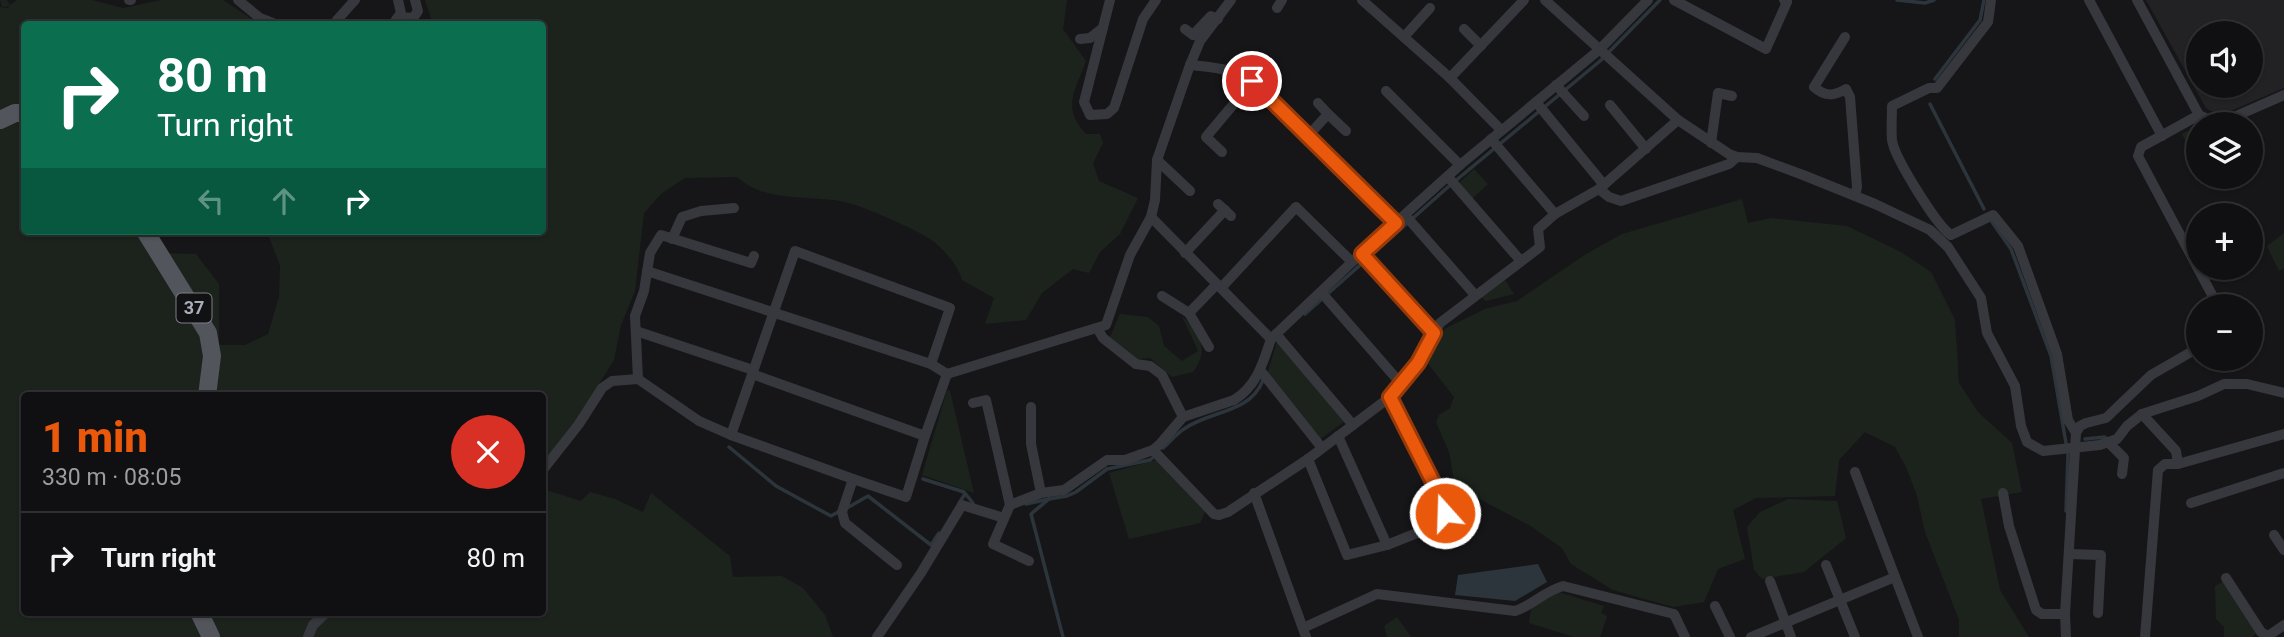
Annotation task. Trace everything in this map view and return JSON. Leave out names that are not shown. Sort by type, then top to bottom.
[{"type":"main road","points":[[0,120],[21,113]]},
{"type":"main road","name":"37","points":[[148,235],[208,333],[212,356],[208,392]]},
{"type":"main road","points":[[201,616],[211,637]]},
{"type":"street","points":[[238,0],[268,21]]},
{"type":"street","points":[[338,21],[355,0]]},
{"type":"street","points":[[396,21],[401,13],[398,0]]},
{"type":"street","points":[[396,21],[413,18],[418,11],[415,0]]},
{"type":"street","points":[[1110,0],[1084,102],[1090,115],[1107,114],[1114,107],[1143,19],[1156,0]]},
{"type":"street","points":[[647,271],[931,364],[947,374],[1106,325],[1130,255],[1151,217],[1155,200],[1157,160],[1190,65],[1200,41],[1231,0]]},
{"type":"street","points":[[1362,0],[1450,78],[1501,130]]},
{"type":"street","points":[[1450,78],[1524,0]]},
{"type":"street","points":[[1545,0],[1678,120],[1711,143],[1737,158],[1757,158],[1854,196],[1930,230],[1948,247],[1981,298],[1987,333],[2015,386],[2021,426],[2027,442],[2043,451],[2075,449],[2117,439],[2127,426],[2142,414],[2198,396],[2224,384],[2247,384],[2284,393]]},
{"type":"street","points":[[1010,505],[1041,493],[1064,489],[1107,460],[1125,460],[1153,450],[1183,418],[1234,400],[1251,386],[1274,336],[1460,165],[1556,85],[1603,53],[1648,0]]},
{"type":"street","points":[[1674,0],[1766,49],[1787,2],[1784,0]]},
{"type":"street","points":[[1991,0],[1988,22],[1937,88],[1929,88],[1892,106],[1892,143],[1927,208],[1944,231],[1951,235],[1993,215],[2018,246],[2057,354],[2068,420],[2076,433]]},
{"type":"street","points":[[2089,0],[2162,135]]},
{"type":"street","points":[[2137,0],[2197,112]]},
{"type":"street","points":[[1404,37],[1430,8]]},
{"type":"street","points":[[1185,29],[1193,35],[1211,16],[1218,19]]},
{"type":"street","points":[[1080,39],[1090,38],[1103,28]]},
{"type":"street","points":[[1464,29],[1481,46]]},
{"type":"street","points":[[1845,37],[1814,87],[1822,94],[1837,94],[1846,89],[1850,97],[1857,187],[1854,196]]},
{"type":"street","points":[[1190,65],[1222,67],[1236,71],[1252,81],[1308,136],[1401,219],[1475,295]]},
{"type":"street","points":[[1222,152],[1206,137],[1252,81]]},
{"type":"street","points":[[1556,85],[1584,116]]},
{"type":"street","points":[[1386,91],[1460,165]]},
{"type":"street","points":[[1711,143],[1713,92],[1732,96]]},
{"type":"street","points":[[2245,112],[2284,95]]},
{"type":"street","points":[[1536,102],[1609,197],[1621,201],[1728,164],[1737,158]]},
{"type":"street","points":[[1318,103],[1346,131]]},
{"type":"street","points":[[1610,105],[1646,149]]},
{"type":"street","points":[[1308,136],[1328,114]]},
{"type":"street","points":[[1153,450],[1214,514],[1228,512],[1308,459],[1390,397],[1418,363],[1440,323],[1540,247],[1538,229],[1555,214],[1601,187],[1678,120]]},
{"type":"street","points":[[2186,122],[2141,147],[2138,156],[2212,294]]},
{"type":"street","points":[[1491,139],[1555,214]]},
{"type":"street","points":[[1157,160],[1190,191]]},
{"type":"street","points":[[1448,177],[1520,260]]},
{"type":"street","points":[[1189,313],[1296,207],[1352,262]]},
{"type":"street","points":[[672,239],[682,217],[701,211],[734,208]]},
{"type":"street","points":[[1185,253],[1224,210]]},
{"type":"street","points":[[1151,217],[1219,286],[1284,343],[1353,425]]},
{"type":"street","points":[[638,380],[635,316],[650,253],[661,235],[751,263],[754,256]]},
{"type":"street","points":[[731,435],[795,251],[950,308],[931,364]]},
{"type":"street","points":[[1362,254],[1434,333]]},
{"type":"street","points":[[1321,292],[1402,385]]},
{"type":"street","points":[[1162,296],[1189,313],[1209,346]]},
{"type":"street","points":[[1097,328],[1103,338],[1136,364],[1150,366],[1162,375],[1183,418]]},
{"type":"street","points":[[636,331],[925,436]]},
{"type":"street","points":[[2066,637],[2065,614],[2076,433],[2080,426],[2086,423],[2106,418],[2151,375],[2186,355]]},
{"type":"street","points":[[1260,370],[1322,448]]},
{"type":"street","points":[[546,466],[579,424],[602,388],[612,381],[638,380],[699,421],[731,435],[906,497],[947,374]]},
{"type":"street","points":[[1308,459],[1347,555],[1387,545],[1417,533],[1435,534],[1443,527],[1446,499],[1435,486],[1390,397]]},
{"type":"street","points":[[973,403],[986,400],[1010,505],[993,544],[1029,561]]},
{"type":"street","points":[[1031,407],[1031,444],[1041,493]]},
{"type":"street","points":[[2142,414],[2176,451],[2178,464]]},
{"type":"street","points":[[2145,637],[2158,470],[2165,464],[2178,464],[2284,434]]},
{"type":"street","points":[[1338,436],[1387,545]]},
{"type":"street","points":[[2108,442],[2124,458],[2122,474]]},
{"type":"street","points":[[1855,472],[1919,637]]},
{"type":"street","points":[[2192,503],[2284,473]]},
{"type":"street","points":[[853,479],[842,512],[845,523],[897,565]]},
{"type":"street","points":[[1254,493],[1305,633],[1377,594],[1516,611],[1552,589],[1563,586],[1674,614],[1685,637]]},
{"type":"street","points":[[2003,493],[2009,526],[2036,610],[2042,614],[2065,614]]},
{"type":"street","points":[[877,637],[921,573],[962,505],[1004,519]]},
{"type":"street","points":[[2274,534],[2284,550]]},
{"type":"street","points":[[2068,554],[2101,555],[2098,613]]},
{"type":"street","points":[[1826,565],[1855,637]]},
{"type":"street","points":[[1751,637],[1895,577]]},
{"type":"street","points":[[2226,578],[2258,635],[2268,636],[2284,625]]},
{"type":"street","points":[[1770,581],[1791,637]]},
{"type":"street","points":[[1715,606],[1730,637]]},
{"type":"street","points":[[308,637],[313,625],[323,616]]},
{"type":"shaded area","points":[[0,0],[7,0],[10,5],[17,0],[92,0],[123,8],[161,0],[223,0],[254,21],[21,21],[21,235],[149,235],[154,253],[196,254],[219,284],[219,345],[245,345],[268,334],[279,297],[280,266],[268,235],[546,235],[546,21],[432,21],[425,0],[1067,0],[1063,29],[1086,61],[1072,99],[1074,116],[1086,134],[1100,134],[1103,143],[1093,163],[1099,181],[1138,198],[1120,234],[1100,252],[1089,273],[1073,269],[1042,293],[1026,320],[985,324],[994,298],[962,280],[945,252],[930,239],[913,230],[853,204],[788,197],[761,191],[737,177],[685,178],[661,194],[644,213],[635,291],[621,325],[614,360],[577,419],[546,459],[546,392],[21,392],[21,616],[546,616],[546,490],[581,501],[590,492],[615,499],[643,512],[651,493],[730,556],[733,577],[782,576],[803,588],[825,615],[833,637],[0,637],[0,7],[7,8],[10,6],[2,7]]},
{"type":"shaded area","points":[[2146,0],[2284,0],[2284,88],[2263,97],[2263,21],[2186,21],[2186,72]]},
{"type":"shaded area","points":[[2200,98],[2261,98],[2228,112],[2212,112],[2206,108]]},
{"type":"shaded area","points":[[1474,169],[1488,184],[1472,199],[1461,188],[1460,182]]},
{"type":"shaded area","points":[[1742,199],[1748,223],[1771,218],[1847,226],[1901,252],[1931,272],[1955,320],[1959,383],[1978,412],[2012,443],[2022,492],[1981,499],[2000,590],[2029,637],[1959,637],[1959,620],[1925,532],[1917,496],[1906,467],[1895,447],[1865,432],[1839,460],[1835,496],[1756,498],[1733,510],[1745,559],[1718,569],[1704,602],[1673,607],[1613,590],[1571,564],[1562,548],[1529,525],[1464,491],[1454,481],[1449,452],[1436,422],[1439,415],[1450,408],[1454,397],[1426,361],[1444,329],[1485,309],[1517,301],[1586,254],[1622,234]]},
{"type":"shaded area","points":[[2284,233],[2284,268],[2279,271],[2267,246]]},
{"type":"shaded area","points":[[1505,280],[1514,294],[1486,301],[1481,297]]},
{"type":"shaded area","points":[[1120,314],[1148,317],[1159,326],[1164,346],[1182,361],[1198,351],[1182,316],[1201,342],[1201,356],[1193,372],[1172,377],[1150,358],[1138,359],[1110,337]]},
{"type":"shaded area","points":[[1277,342],[1344,422],[1320,439],[1267,374]]},
{"type":"shaded area","points":[[947,390],[950,391],[974,493],[922,475]]},
{"type":"shaded area","points":[[1156,460],[1205,512],[1200,523],[1129,539],[1109,473]]},
{"type":"shaded area","points":[[1788,499],[1837,501],[1846,538],[1804,572],[1762,579],[1754,570],[1747,527],[1760,512]]},
{"type":"shaded area","points":[[1538,564],[1547,582],[1515,601],[1455,595],[1458,575]]},
{"type":"shaded area","points":[[2225,581],[2258,632],[2252,637],[2224,637],[2224,627],[2216,619],[2215,586]]},
{"type":"shaded area","points":[[1558,592],[1604,606],[1601,613],[1607,616],[1600,637],[1574,637],[1529,623],[1531,609]]},
{"type":"shaded area","points":[[1397,617],[1411,637],[1387,637],[1384,626]]},
{"type":"waterway","points":[[1305,314],[1448,187],[1600,61],[1660,0]]},
{"type":"waterway","points":[[1897,0],[1925,3],[1934,0]]},
{"type":"waterway","points":[[1935,79],[1980,20],[1984,0]]},
{"type":"waterway","points":[[1930,104],[1984,209]]},
{"type":"waterway","points":[[1992,222],[2011,249],[2051,356],[2066,443]]},
{"type":"waterway","points":[[1163,448],[1194,423],[1249,399],[1263,380]]},
{"type":"waterway","points":[[2085,439],[2105,437]]},
{"type":"waterway","points":[[729,447],[776,486],[831,516],[840,511]]},
{"type":"waterway","points":[[2066,511],[2068,454]]},
{"type":"waterway","points":[[1063,637],[1031,514],[1049,499],[1076,492],[1107,469],[1150,460],[1155,456]]},
{"type":"waterway","points":[[923,479],[964,492],[973,503]]},
{"type":"waterway","points":[[959,503],[965,494]]},
{"type":"waterway","points":[[847,508],[868,496],[931,545],[939,533]]},
{"type":"waterway","points":[[1026,504],[1049,499]]},
{"type":"route","points":[[1252,81],[1396,223],[1362,254],[1434,333],[1418,363],[1390,397],[1435,486],[1446,499],[1445,513]]}]
